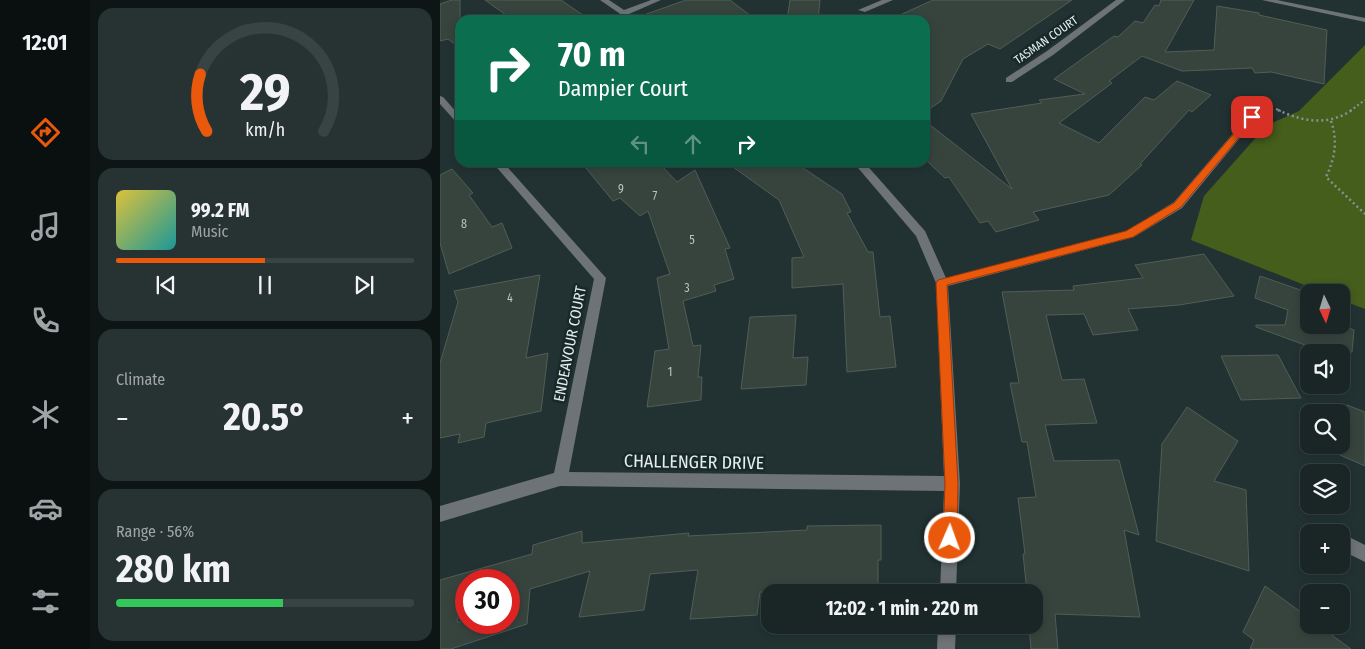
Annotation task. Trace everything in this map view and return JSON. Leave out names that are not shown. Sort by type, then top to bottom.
[{"type":"street","points":[[604,0],[624,14],[657,0]]},
{"type":"street","points":[[862,10],[889,0]]},
{"type":"street","name":"TASMAN COURT","points":[[1009,80],[1050,53],[1121,0]]},
{"type":"street","points":[[1266,0],[1365,20]]},
{"type":"street","points":[[440,99],[455,116]]},
{"type":"street","points":[[942,283],[1130,234],[1178,205],[1264,103]]},
{"type":"street","name":"ENDEAVOUR COURT","points":[[501,167],[600,278],[560,479]]},
{"type":"street","points":[[862,167],[920,234],[942,283],[952,484],[948,584]]},
{"type":"street","name":"CHALLENGER DRIVE","points":[[440,514],[560,479],[952,484]]},
{"type":"street","points":[[1350,546],[1365,554]]},
{"type":"street","points":[[946,649],[947,634]]},
{"type":"path","points":[[1264,103],[1287,115],[1331,121],[1352,110],[1365,100]]},
{"type":"path","points":[[1331,121],[1337,142],[1336,152],[1326,177],[1365,214]]},
{"type":"green space","points":[[1365,45],[1365,309],[1350,303],[1350,284],[1302,284],[1191,240],[1204,196],[1267,125],[1299,111]]},
{"type":"building","points":[[452,0],[460,0],[460,15],[455,15],[455,44],[448,39],[440,41],[440,4]]},
{"type":"building","points":[[485,0],[561,0],[583,15],[506,15]]},
{"type":"building","points":[[686,0],[730,0],[750,15],[644,15]]},
{"type":"building","points":[[790,0],[820,0],[818,15],[788,15]]},
{"type":"building","points":[[933,0],[1072,0],[1000,49],[988,44],[963,59],[941,101],[930,109],[930,15],[900,15]]},
{"type":"building","points":[[1161,0],[1194,0],[1165,52],[1214,50],[1217,6],[1259,13],[1259,15],[1327,30],[1324,84],[1271,72],[1255,73],[1252,68],[1182,71],[1142,56],[1109,81],[1112,83],[1059,123],[1099,143],[1145,97],[1154,100],[1177,81],[1211,95],[1192,112],[1189,110],[1140,164],[1142,165],[1109,195],[1033,212],[1039,220],[996,232],[988,221],[980,223],[949,177],[945,178],[930,164],[930,125],[1012,189],[971,114],[1042,103],[1039,100],[1085,94],[1054,79],[1114,36],[1118,37],[1135,21],[1143,23],[1155,5],[1159,6]]},
{"type":"building","points":[[585,167],[663,167],[677,182],[695,170],[730,248],[725,249],[734,279],[714,285],[716,291],[683,301],[693,346],[701,345],[698,377],[702,377],[701,400],[647,407],[655,351],[669,349],[657,278],[670,274],[648,211],[640,216],[620,198],[613,201]]},
{"type":"building","points":[[733,167],[802,167],[842,194],[851,212],[847,213],[868,252],[873,252],[880,317],[890,316],[896,367],[847,372],[843,284],[792,288],[792,258],[804,257],[779,200]]},
{"type":"building","points":[[452,169],[473,193],[469,195],[492,227],[502,223],[512,248],[449,274],[440,243],[440,175]]},
{"type":"building","points":[[1204,254],[1234,296],[1179,305],[1128,309],[1138,330],[1093,335],[1084,314],[1046,315],[1062,380],[1084,379],[1097,423],[1045,425],[1054,461],[1119,460],[1139,535],[1124,530],[1140,617],[1055,614],[1058,649],[1031,649],[1030,634],[1043,634],[1043,584],[1026,584],[1023,554],[1025,554],[1018,498],[1036,497],[1027,442],[1022,442],[1010,383],[1019,383],[1002,292],[1074,290],[1073,286],[1143,278],[1135,265]]},
{"type":"building","points":[[540,275],[526,358],[548,353],[541,411],[486,423],[484,437],[458,443],[460,434],[440,438],[440,363],[458,302],[454,291]]},
{"type":"building","points":[[1260,276],[1300,290],[1300,334],[1350,334],[1350,328],[1354,330],[1352,352],[1350,352],[1350,344],[1302,344],[1256,327],[1256,325],[1285,325],[1288,310],[1255,298]]},
{"type":"building","points":[[796,315],[793,358],[808,357],[806,385],[741,389],[750,317]]},
{"type":"building","points":[[1278,355],[1301,398],[1241,400],[1221,356]]},
{"type":"building","points":[[1350,406],[1365,412],[1365,466],[1340,455],[1350,454]]},
{"type":"building","points":[[1187,407],[1238,441],[1214,481],[1246,490],[1249,571],[1156,541],[1162,444]]},
{"type":"building","points":[[881,525],[881,560],[878,560],[878,584],[761,584],[757,615],[690,619],[698,570],[650,574],[644,610],[579,617],[590,571],[530,589],[527,624],[520,626],[520,569],[479,569],[532,554],[533,545],[582,531],[582,543],[689,533],[688,536],[807,530],[807,526]]},
{"type":"building","points":[[455,576],[455,634],[497,634],[451,649],[440,649],[440,580]]},
{"type":"building","points":[[1265,586],[1300,611],[1300,634],[1330,634],[1351,649],[1250,649],[1254,640],[1243,632]]},
{"type":"route","points":[[950,538],[952,484],[942,283],[1130,234],[1178,205],[1252,117]]}]
